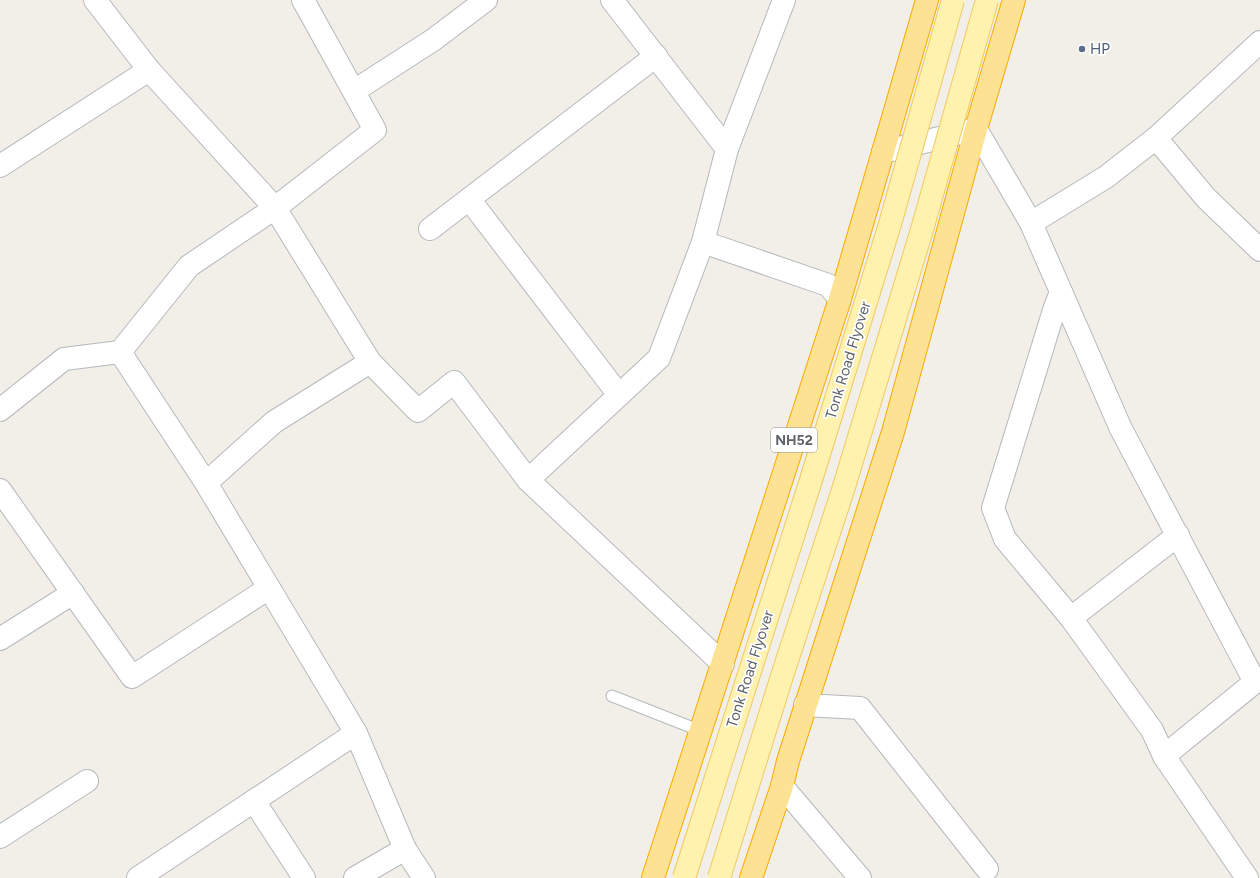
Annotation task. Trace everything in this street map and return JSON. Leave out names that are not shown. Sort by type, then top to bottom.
[{"type":"highway","name":"NH52","points":[[653,878],[840,299],[927,0]]},
{"type":"highway","points":[[751,878],[782,786],[805,705],[893,432],[976,129],[1014,0]]},
{"type":"main road","name":"Tonk Road Flyover","points":[[684,878],[811,480],[876,269],[953,0]]},
{"type":"main road","points":[[718,878],[843,490],[907,279],[987,0]]},
{"type":"street","points":[[95,0],[149,70],[275,208],[370,362],[418,411],[454,382],[528,480],[722,664]]},
{"type":"street","points":[[0,410],[64,358],[120,352],[189,266],[275,208],[375,130],[303,0]]},
{"type":"street","points":[[354,91],[432,40],[486,0]]},
{"type":"street","points":[[612,0],[727,149]]},
{"type":"street","points":[[528,480],[659,358],[703,242],[727,149],[784,0]]},
{"type":"street","points":[[1031,223],[1106,177],[1156,138],[1260,42]]},
{"type":"street","points":[[430,229],[656,56]]},
{"type":"street","points":[[0,166],[149,70]]},
{"type":"street","points":[[884,152],[976,129],[1031,223],[1121,429],[1255,682],[1164,756]]},
{"type":"street","points":[[1156,138],[1206,198],[1260,250]]},
{"type":"street","points":[[469,199],[619,395]]},
{"type":"street","points":[[703,242],[828,285],[840,299]]},
{"type":"street","points":[[1061,292],[1055,307],[993,508],[1004,539],[1072,618],[1152,730],[1164,756],[1247,878]]},
{"type":"street","points":[[120,352],[206,483],[356,733],[405,850],[424,878]]},
{"type":"street","points":[[206,483],[274,422],[370,362]]},
{"type":"street","points":[[0,490],[132,677],[269,588]]},
{"type":"street","points":[[1072,618],[1178,535]]},
{"type":"street","points":[[0,639],[72,592]]},
{"type":"street","points":[[805,705],[860,708],[987,868]]},
{"type":"street","points":[[138,878],[356,733]]},
{"type":"street","points":[[0,837],[87,781]]},
{"type":"street","points":[[782,786],[860,878]]},
{"type":"street","points":[[254,801],[304,878]]},
{"type":"street","points":[[355,878],[405,850]]},
{"type":"lane","points":[[612,696],[701,731]]},
{"type":"place","name":"HP","points":[[1082,49]]}]
